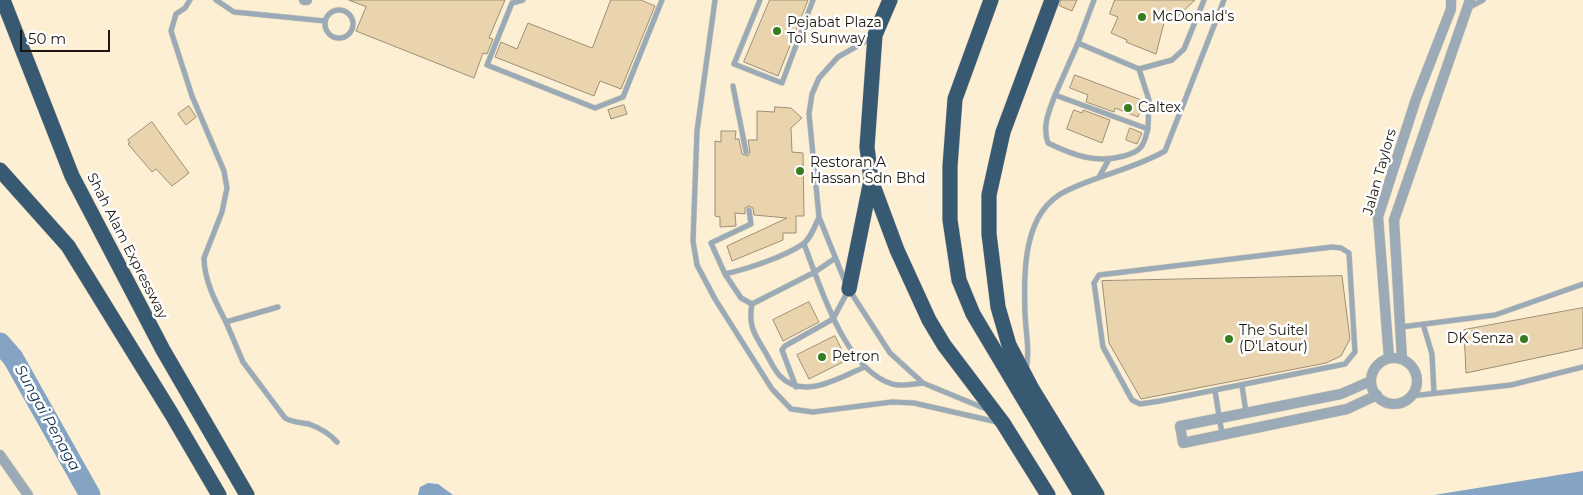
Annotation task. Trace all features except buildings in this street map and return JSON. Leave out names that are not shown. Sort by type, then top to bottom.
[{"type":"highway","name":"Shah Alam Expressway","points":[[3,0],[72,176],[163,350],[247,495]]},
{"type":"highway","points":[[890,0],[876,35],[867,147],[871,180],[897,250],[929,320],[944,345],[999,418],[1048,495]]},
{"type":"highway","points":[[991,0],[954,99],[950,166],[950,220],[958,280],[973,314],[1050,430],[1096,495]]},
{"type":"highway","points":[[1052,0],[1003,132],[989,195],[989,234],[998,307],[1009,345],[1081,495]]},
{"type":"highway","points":[[0,170],[68,246],[219,495]]},
{"type":"highway","points":[[849,289],[871,180]]},
{"type":"street","name":"Jalan Taylors","points":[[1389,358],[1378,217],[1416,99],[1451,9],[1451,0]]},
{"type":"street","name":"Jalan Taylors","points":[[1402,359],[1394,220],[1469,4]]},
{"type":"street","points":[[1389,358],[1402,359],[1408,363],[1416,375],[1417,383],[1411,396],[1397,403],[1390,403],[1377,395],[1371,381],[1376,367],[1389,358]]},
{"type":"street","points":[[1371,381],[1340,394],[1180,426],[1183,443],[1347,409],[1377,395]]},
{"type":"street","points":[[0,455],[28,495]]},
{"type":"lane","points":[[190,0],[176,14],[171,27],[175,48],[192,96],[216,149],[226,180],[226,198],[204,258],[204,266],[216,304],[243,362],[286,418],[290,421],[309,424],[331,435],[337,442]]},
{"type":"lane","points":[[216,0],[234,12],[325,21]]},
{"type":"lane","points":[[523,0],[512,1],[487,65],[595,108],[623,97],[662,0]]},
{"type":"lane","points":[[715,0],[697,131],[693,241],[697,265],[715,299],[772,389],[791,409],[813,412],[892,402],[914,403],[999,418]]},
{"type":"lane","points":[[760,0],[734,64],[782,83],[814,0]]},
{"type":"lane","points":[[1094,0],[1078,43],[1055,94],[1045,128],[1048,143],[1083,157],[1108,160],[1138,150],[1143,145],[1148,129],[1149,100],[1138,69]]},
{"type":"lane","points":[[1078,43],[1138,69],[1172,60],[1184,49],[1204,0]]},
{"type":"lane","points":[[1025,376],[1030,355],[1025,315],[1025,265],[1032,231],[1045,207],[1064,191],[1099,177],[1146,162],[1166,151],[1224,0]]},
{"type":"lane","name":"Jalan Taylors","points":[[1469,4],[1483,0]]},
{"type":"lane","points":[[339,10],[348,14],[352,26],[344,37],[335,38],[328,33],[325,21],[331,13],[339,10]]},
{"type":"lane","points":[[876,35],[838,57],[819,78],[812,94],[809,114],[819,217],[834,259],[849,289],[890,353],[922,384]]},
{"type":"lane","points":[[732,86],[746,152]]},
{"type":"lane","points":[[1055,94],[1148,129]]},
{"type":"lane","points":[[1099,177],[1108,160]]},
{"type":"lane","points":[[749,210],[750,224],[711,243],[725,274],[741,298],[752,304]]},
{"type":"lane","points":[[725,274],[747,269],[804,244],[819,217]]},
{"type":"lane","points":[[804,244],[833,318],[865,367],[889,383],[899,386],[922,384],[965,399],[999,418]]},
{"type":"lane","points":[[1332,247],[1341,248],[1348,253],[1355,352],[1351,360],[1345,364],[1215,391],[1140,404],[1132,400],[1102,347],[1096,278],[1099,275],[1332,247]]},
{"type":"lane","points":[[752,304],[815,272],[834,259]]},
{"type":"lane","points":[[1400,327],[1495,315],[1583,284]]},
{"type":"lane","points":[[796,387],[782,350],[785,346],[833,318],[849,289]]},
{"type":"lane","points":[[752,304],[749,317],[752,331],[780,377],[796,387],[814,387],[865,367]]},
{"type":"lane","points":[[226,322],[278,307]]},
{"type":"lane","points":[[1423,324],[1432,354],[1434,393]]},
{"type":"lane","points":[[1411,396],[1511,385],[1583,367]]},
{"type":"lane","points":[[1242,386],[1246,413]]},
{"type":"lane","points":[[1215,391],[1222,434]]},
{"type":"water","points":[[1583,471],[1583,495],[1434,495]]},
{"type":"water","points":[[428,483],[438,484],[453,495],[418,495],[420,487]]},
{"type":"waterway","name":"Sungai Penaga","points":[[0,343],[13,358],[90,495]]},
{"type":"place","name":"McDonald's","points":[[1142,17]]},
{"type":"place","name":"Pejabat Plaza Tol Sunway","points":[[777,31]]},
{"type":"place","name":"Caltex","points":[[1128,108]]},
{"type":"place","name":"Restoran A Hassan Sdn Bhd","points":[[800,171]]},
{"type":"place","name":"The Suitel (D'Latour)","points":[[1229,339]]},
{"type":"place","name":"DK Senza","points":[[1524,339]]},
{"type":"place","name":"Petron","points":[[822,357]]}]
